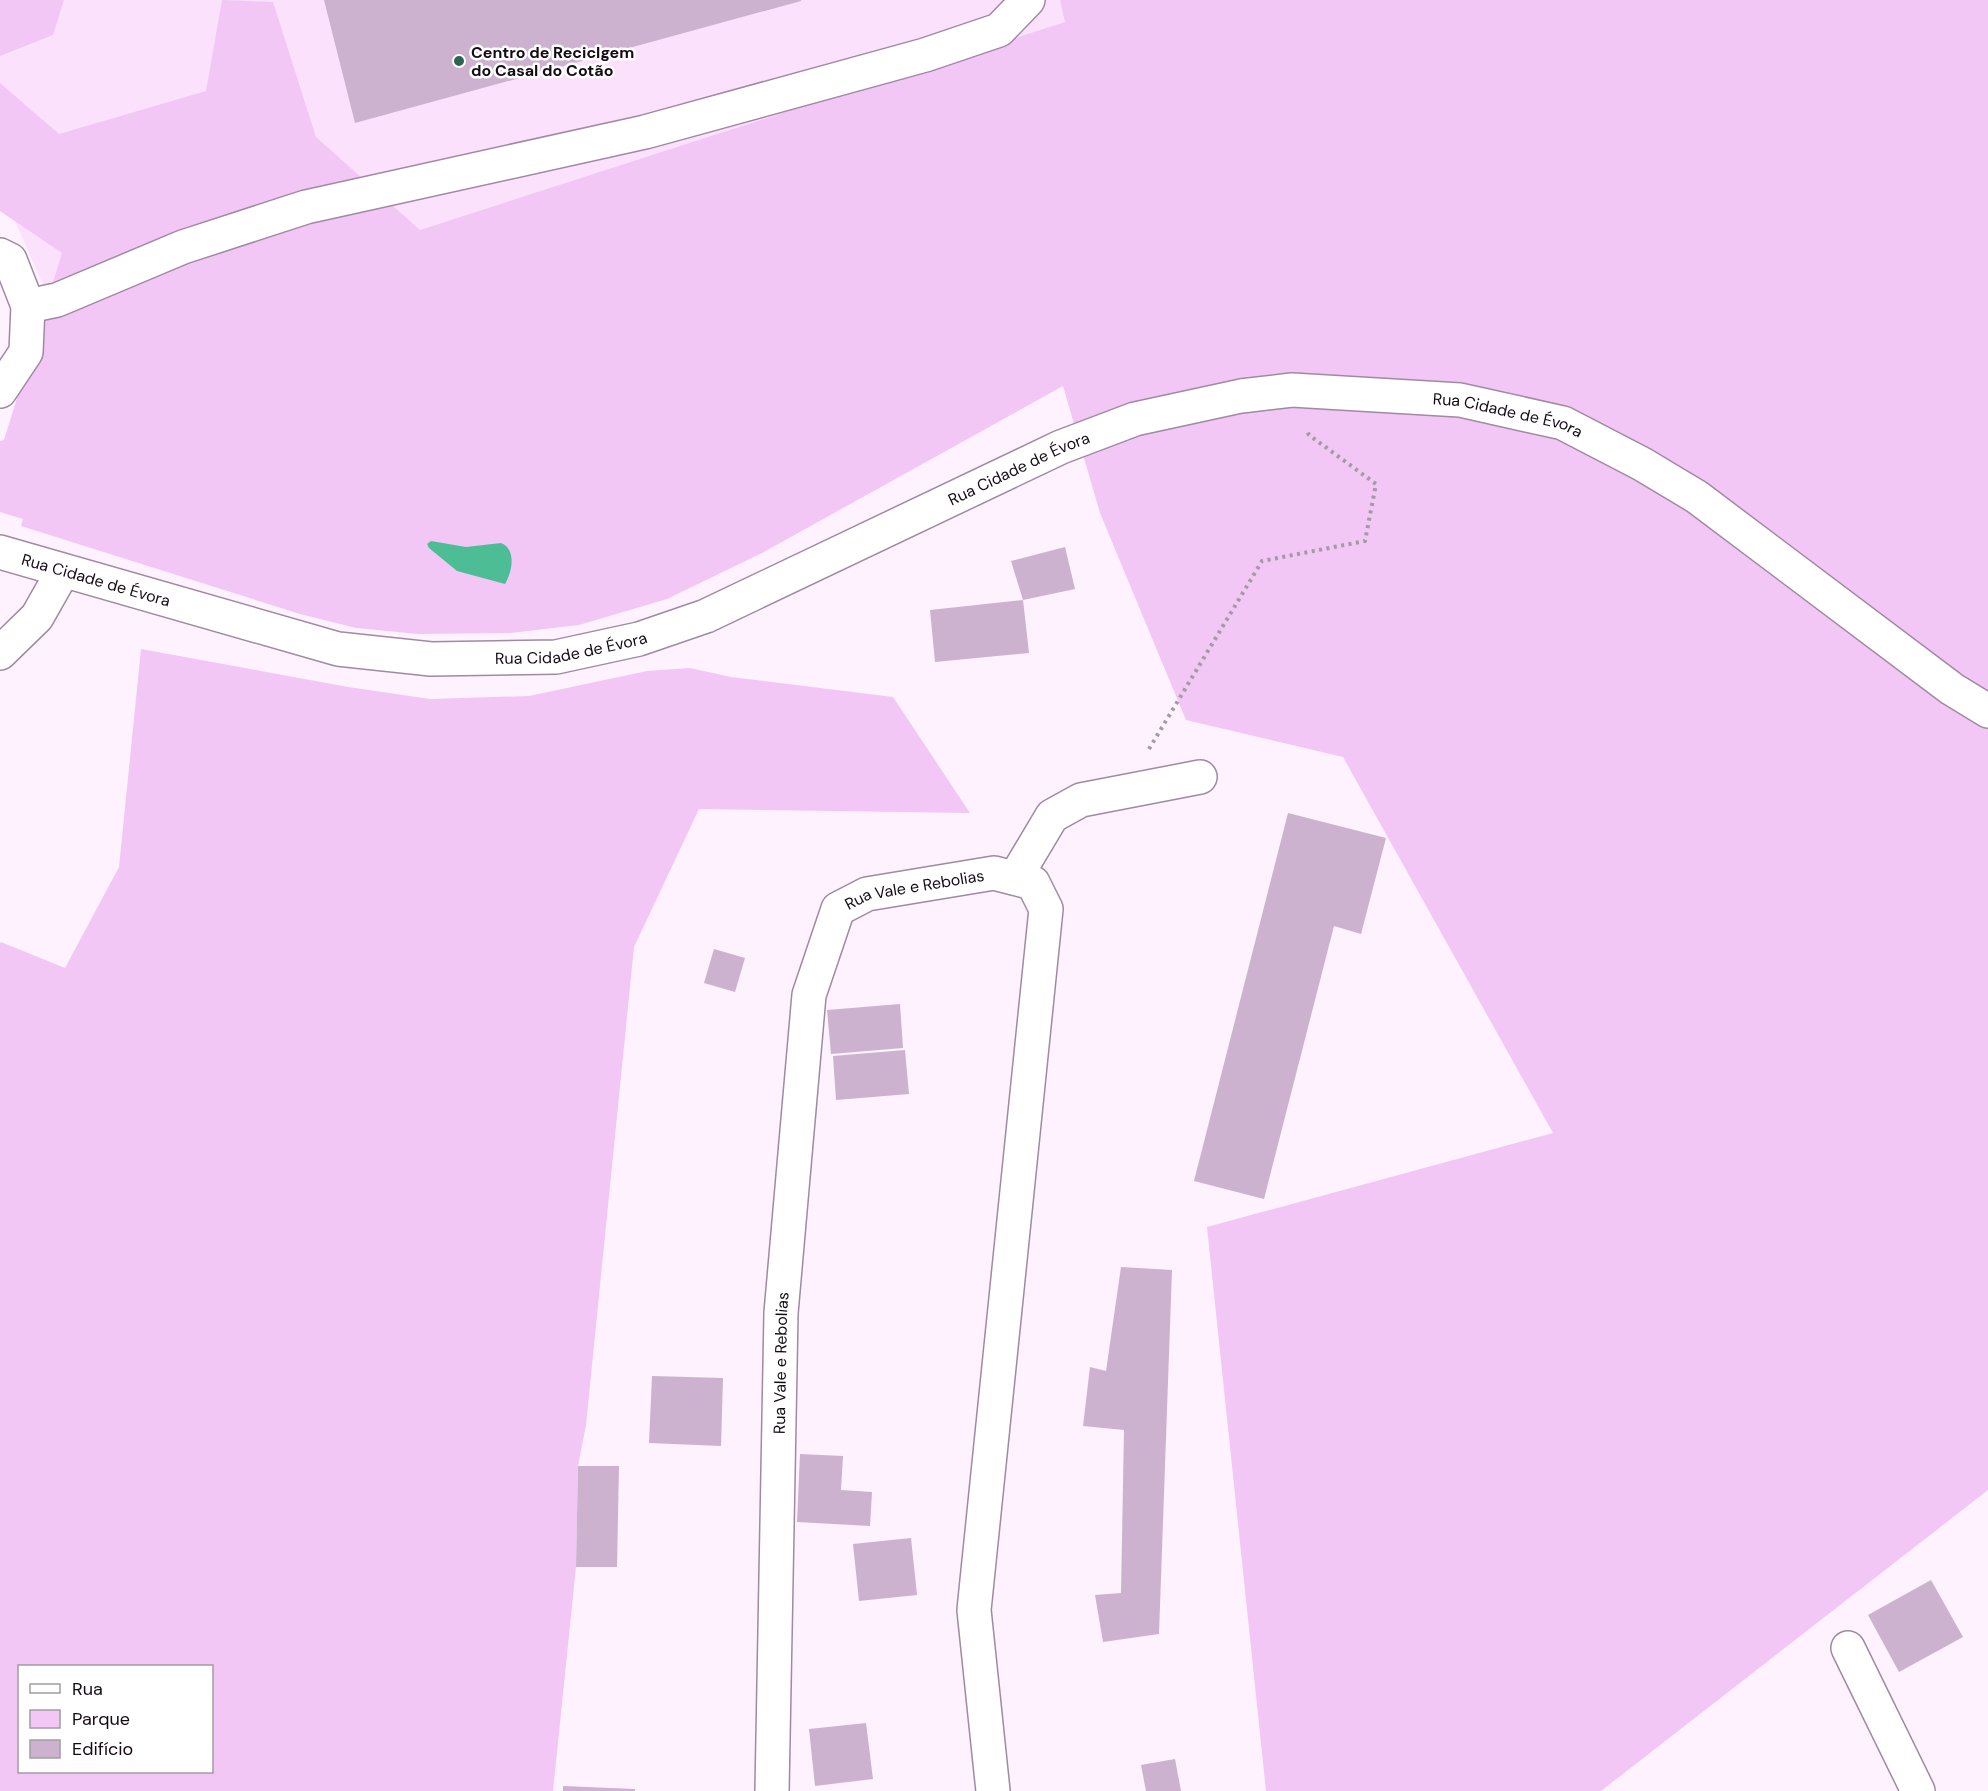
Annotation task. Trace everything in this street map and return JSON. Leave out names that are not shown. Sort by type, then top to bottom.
[{"type":"street","points":[[0,392],[26,351],[43,303],[183,247],[306,207],[645,132],[925,55],[999,30],[1028,0]]},
{"type":"street","points":[[0,255],[10,260],[43,303]]},
{"type":"street","name":"Rua Cidade de Évora","points":[[0,552],[338,649],[431,659],[556,657],[639,639],[706,616],[1061,447],[1135,419],[1241,396],[1292,390],[1460,400],[1563,423],[1642,464],[1697,497],[1952,689],[1988,711]]},
{"type":"street","points":[[0,653],[37,617],[63,571]]},
{"type":"street","points":[[1015,878],[1052,816],[1081,800],[1200,777]]},
{"type":"street","name":"Rua Vale e Rebolias","points":[[772,1791],[781,1313],[809,994],[838,909],[867,894],[994,873],[1034,883],[1046,909],[974,1610],[993,1791]]},
{"type":"street","points":[[1848,1648],[1918,1791]]},
{"type":"path","points":[[1124,791],[1262,561],[1365,541],[1376,484],[1309,435],[1305,424]]},
{"type":"shaded area","points":[[0,0],[1148,0],[1164,49],[68,340],[0,188]]},
{"type":"shaded area","points":[[431,541],[466,547],[501,543],[506,546],[511,556],[510,574],[505,584],[457,571],[429,548],[427,544]]},
{"type":"green space","points":[[0,0],[64,0],[53,35],[0,56]]},
{"type":"green space","points":[[222,0],[273,2],[316,137],[420,230],[1065,22],[1060,0],[1988,0],[1988,1490],[1601,1791],[1266,1791],[1207,1227],[1553,1133],[1343,757],[1186,720],[1100,513],[1063,386],[762,553],[667,599],[579,625],[510,633],[418,634],[356,628],[300,614],[21,526],[23,519],[0,512],[0,441],[4,440],[62,253],[0,211],[0,83],[59,134],[206,91]]},
{"type":"green space","points":[[141,649],[348,687],[430,699],[529,696],[647,671],[690,668],[731,677],[893,697],[970,813],[699,809],[634,947],[586,1425],[578,1466],[576,1567],[553,1791],[0,1791],[0,943],[65,968],[119,867]]},
{"type":"building","name":"Centro de Reciclgem do Casal do Cotão","points":[[324,0],[801,0],[801,1],[355,123]]},
{"type":"building","points":[[1065,547],[1075,589],[1023,600],[1011,561]]},
{"type":"building","points":[[1023,600],[1029,653],[935,662],[930,610]]},
{"type":"building","points":[[1288,813],[1386,838],[1361,934],[1334,926],[1264,1199],[1194,1181]]},
{"type":"building","points":[[714,949],[745,958],[735,992],[704,983]]},
{"type":"building","points":[[900,1004],[903,1048],[831,1054],[827,1010]]},
{"type":"building","points":[[905,1050],[909,1094],[836,1100],[833,1056]]},
{"type":"building","points":[[1121,1267],[1172,1270],[1159,1634],[1103,1642],[1095,1595],[1121,1593],[1124,1430],[1083,1426],[1090,1367],[1106,1371]]},
{"type":"building","points":[[652,1376],[723,1378],[721,1446],[649,1443]]},
{"type":"building","points":[[800,1454],[843,1456],[841,1490],[872,1492],[870,1526],[797,1522]]},
{"type":"building","points":[[578,1466],[619,1466],[617,1567],[576,1567]]},
{"type":"building","points":[[911,1538],[917,1595],[859,1601],[853,1544]]},
{"type":"building","points":[[1931,1580],[1963,1637],[1899,1672],[1868,1615]]},
{"type":"building","points":[[866,1723],[873,1779],[815,1786],[809,1729]]},
{"type":"building","points":[[1175,1759],[1181,1791],[1146,1791],[1141,1765]]},
{"type":"building","points":[[563,1786],[635,1789],[635,1791],[563,1791]]},
{"type":"place","name":"Centro de Reciclgem do Casal do Cotão","points":[[459,61]]}]
